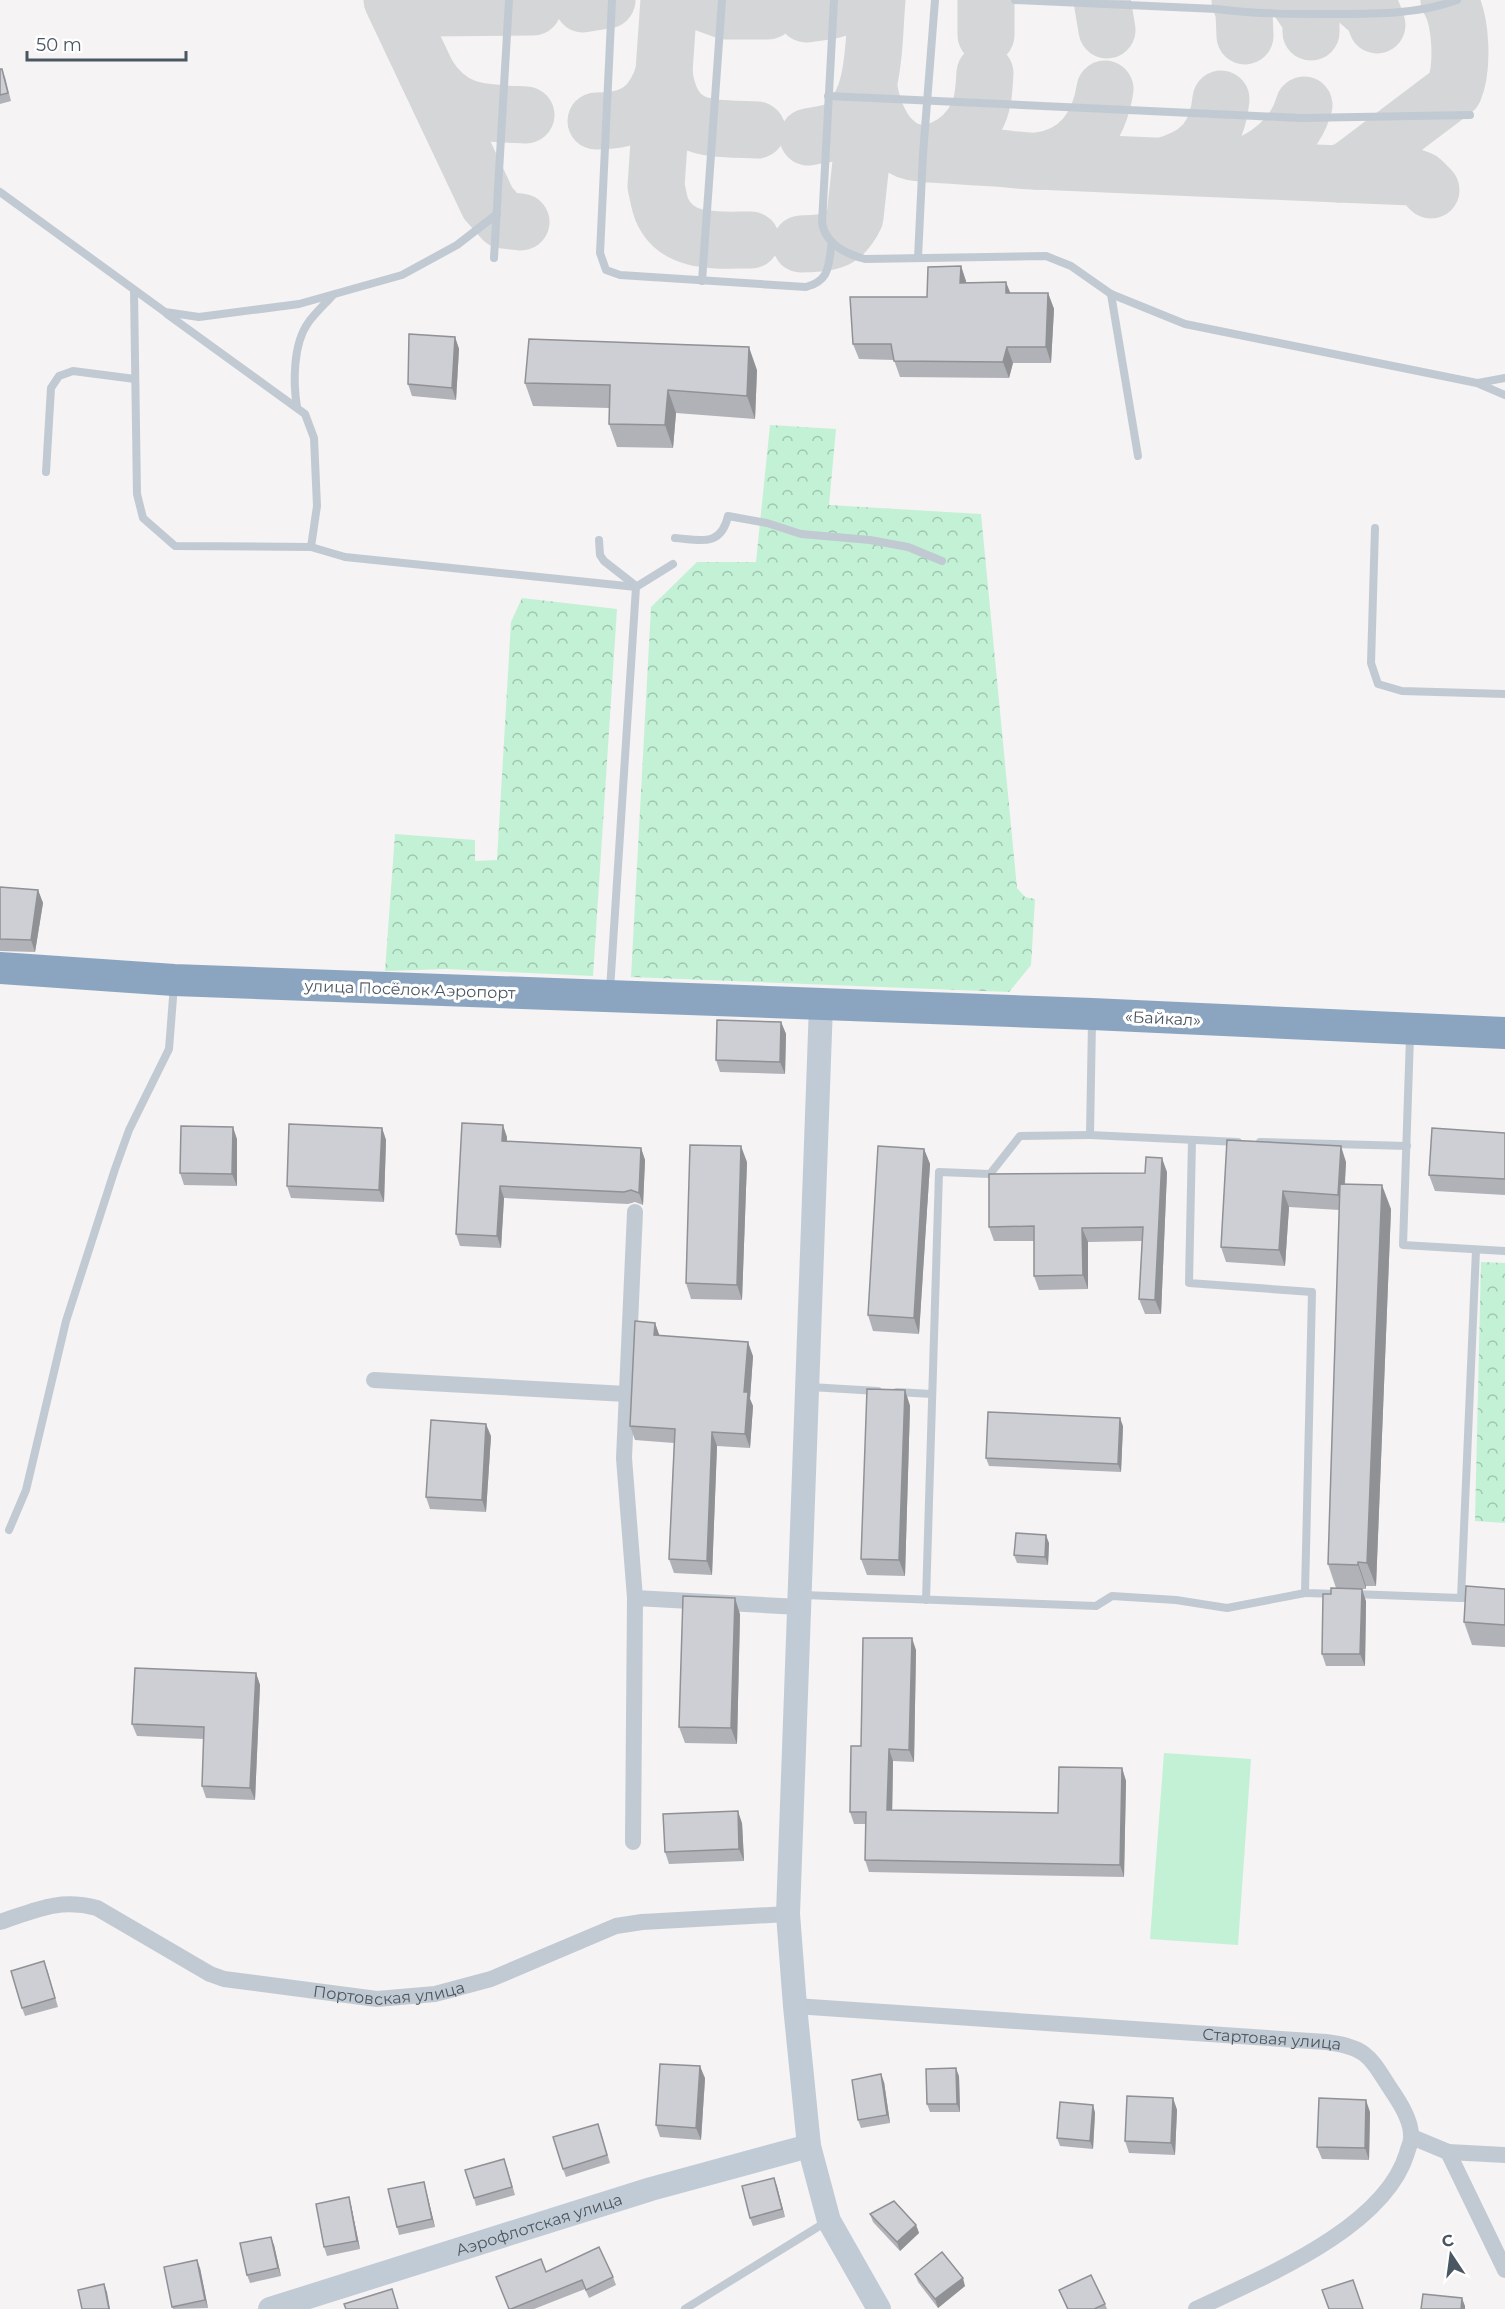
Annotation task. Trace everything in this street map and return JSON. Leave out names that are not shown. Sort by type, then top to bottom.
[{"type":"highway","name":"улица Посёлок Аэропорт","points":[[0,968],[174,980],[821,1005]]},
{"type":"highway","name":"«Байкал»","points":[[821,1005],[1092,1014],[1505,1034]]},
{"type":"main road","points":[[821,1005],[788,1914],[809,2146],[829,2221],[879,2309]]},
{"type":"main road","name":"Аэрофлотская улица","points":[[270,2309],[651,2190],[809,2146]]},
{"type":"street","points":[[633,1842],[635,1598],[624,1458],[634,1212]]},
{"type":"street","points":[[374,1380],[626,1394]]},
{"type":"street","points":[[635,1598],[799,1601]]},
{"type":"street","name":"Портовская улица","points":[[0,1922],[58,1904],[77,1903],[97,1908],[210,1974],[224,1979],[377,1999],[435,1994],[491,1979],[616,1926],[642,1922],[788,1914]]},
{"type":"street","name":"Стартовая улица","points":[[795,2006],[1343,2044],[1358,2048],[1369,2058],[1400,2103],[1408,2119],[1412,2137]]},
{"type":"street","points":[[1196,2309],[1296,2261],[1343,2231],[1384,2195],[1402,2168],[1412,2137],[1448,2152],[1505,2155]]},
{"type":"street","points":[[1448,2152],[1505,2270]]},
{"type":"lane","points":[[494,258],[508,0]]},
{"type":"lane","points":[[612,0],[600,253],[606,270],[620,275],[806,287],[820,283],[826,273],[832,242]]},
{"type":"lane","points":[[702,281],[722,0]]},
{"type":"lane","points":[[834,0],[822,224],[824,233],[846,254],[865,259],[1046,256],[1071,266],[1111,294],[1185,324],[1477,383],[1505,395]]},
{"type":"lane","points":[[918,258],[935,0]]},
{"type":"lane","points":[[1015,0],[1244,12],[1373,14],[1439,6],[1457,0]]},
{"type":"lane","points":[[828,96],[1301,118],[1470,115]]},
{"type":"lane","points":[[0,192],[305,414],[314,438],[317,506],[311,547]]},
{"type":"lane","points":[[165,312],[199,317],[299,304],[402,275],[458,245],[497,214]]},
{"type":"lane","points":[[134,291],[137,494],[142,518],[175,546],[311,547],[345,556],[636,587],[673,564]]},
{"type":"lane","points":[[297,407],[293,381],[296,356],[306,325],[334,294]]},
{"type":"lane","points":[[1111,294],[1138,456]]},
{"type":"lane","points":[[46,472],[51,388],[59,376],[74,370],[135,379]]},
{"type":"lane","points":[[1477,383],[1505,378]]},
{"type":"lane","points":[[675,538],[701,540],[719,537],[725,529],[728,516],[767,523],[801,534],[870,540],[908,547],[942,561]]},
{"type":"lane","points":[[1375,528],[1371,663],[1378,684],[1402,691],[1505,694]]},
{"type":"lane","points":[[599,540],[600,555],[603,561],[636,587]]},
{"type":"lane","points":[[610,996],[636,587]]},
{"type":"lane","points":[[9,1530],[26,1490],[66,1321],[115,1168],[129,1130],[169,1049],[174,980]]},
{"type":"lane","points":[[1090,1135],[1092,1014]]},
{"type":"lane","points":[[1410,1030],[1403,1245],[1505,1251]]},
{"type":"lane","points":[[926,1600],[939,1172],[990,1174],[1020,1136],[1090,1135],[1407,1146]]},
{"type":"lane","points":[[1192,1140],[1189,1283],[1312,1292],[1305,1593]]},
{"type":"lane","points":[[1461,1598],[1476,1250]]},
{"type":"lane","points":[[807,1386],[932,1394]]},
{"type":"lane","points":[[799,1601],[926,1600],[1096,1606],[1112,1596],[1176,1600],[1227,1608],[1305,1593],[1472,1598]]},
{"type":"lane","points":[[685,2309],[829,2221]]},
{"type":"green space","points":[[770,425],[836,429],[829,505],[981,514],[1017,888],[1025,897],[1035,899],[1031,965],[1009,992],[631,977],[651,607],[697,562],[756,562]]},
{"type":"green space","points":[[522,598],[617,609],[593,976],[446,969],[385,971],[395,834],[475,840],[475,861],[497,860],[511,622]]},
{"type":"green space","points":[[1481,1262],[1505,1263],[1505,1523],[1475,1521]]},
{"type":"green space","points":[[1164,1753],[1251,1759],[1238,1945],[1150,1939]]},
{"type":"building","points":[[0,69],[2,69],[8,93],[0,95]]},
{"type":"building","points":[[961,266],[960,283],[1006,282],[1006,293],[1048,293],[1046,347],[1007,347],[1003,362],[894,361],[891,344],[853,344],[850,297],[927,297],[928,267]]},
{"type":"building","points":[[409,334],[455,337],[452,388],[408,384]]},
{"type":"building","points":[[529,339],[749,347],[747,396],[668,390],[665,425],[609,424],[610,385],[525,383]]},
{"type":"building","points":[[0,887],[38,890],[31,940],[0,939]]},
{"type":"building","points":[[717,1020],[781,1022],[780,1062],[716,1060]]},
{"type":"building","points":[[462,1123],[503,1125],[502,1141],[641,1148],[639,1193],[631,1190],[624,1192],[500,1186],[497,1236],[456,1234]]},
{"type":"building","points":[[289,1124],[382,1128],[379,1190],[287,1186]]},
{"type":"building","points":[[181,1126],[233,1127],[232,1174],[180,1173]]},
{"type":"building","points":[[1432,1128],[1505,1133],[1505,1179],[1429,1175]]},
{"type":"building","points":[[1227,1140],[1341,1146],[1338,1195],[1283,1191],[1279,1250],[1221,1247]]},
{"type":"building","points":[[690,1145],[741,1146],[737,1285],[686,1283]]},
{"type":"building","points":[[878,1146],[924,1149],[914,1318],[868,1315]]},
{"type":"building","points":[[1146,1157],[1162,1158],[1155,1300],[1139,1299],[1143,1227],[1082,1228],[1083,1275],[1034,1276],[1034,1226],[989,1227],[989,1174],[1145,1173]]},
{"type":"building","points":[[1340,1184],[1382,1185],[1367,1563],[1358,1562],[1358,1565],[1328,1564]]},
{"type":"building","points":[[635,1321],[655,1323],[654,1335],[748,1342],[744,1392],[748,1392],[745,1434],[712,1432],[707,1561],[669,1559],[675,1429],[630,1426]]},
{"type":"building","points":[[867,1389],[905,1390],[899,1560],[861,1559]]},
{"type":"building","points":[[988,1412],[1120,1418],[1118,1464],[986,1458]]},
{"type":"building","points":[[431,1420],[486,1424],[482,1500],[426,1497]]},
{"type":"building","points":[[1016,1533],[1046,1535],[1045,1557],[1014,1555]]},
{"type":"building","points":[[1466,1586],[1505,1589],[1505,1625],[1464,1622]]},
{"type":"building","points":[[1331,1588],[1362,1589],[1360,1654],[1322,1654],[1323,1594],[1331,1594]]},
{"type":"building","points":[[683,1596],[735,1598],[731,1728],[679,1727]]},
{"type":"building","points":[[863,1638],[912,1638],[909,1750],[889,1749],[887,1810],[1058,1813],[1059,1767],[1122,1768],[1120,1865],[865,1860],[866,1812],[850,1812],[851,1746],[861,1746]]},
{"type":"building","points":[[135,1668],[256,1673],[250,1788],[202,1786],[204,1727],[132,1724]]},
{"type":"building","points":[[738,1811],[739,1849],[665,1852],[663,1814]]},
{"type":"building","points":[[44,1961],[55,1998],[22,2008],[11,1971]]},
{"type":"building","points":[[660,2064],[700,2066],[696,2128],[656,2125]]},
{"type":"building","points":[[956,2068],[957,2104],[927,2104],[926,2069]]},
{"type":"building","points":[[881,2074],[887,2115],[858,2120],[852,2080]]},
{"type":"building","points":[[1127,2096],[1173,2098],[1171,2143],[1125,2141]]},
{"type":"building","points":[[1319,2098],[1366,2100],[1365,2148],[1317,2147]]},
{"type":"building","points":[[1060,2102],[1093,2105],[1090,2141],[1057,2138]]},
{"type":"building","points":[[598,2124],[607,2155],[563,2169],[553,2137]]},
{"type":"building","points":[[504,2159],[512,2187],[474,2198],[465,2170]]},
{"type":"building","points":[[774,2178],[782,2209],[750,2218],[742,2186]]},
{"type":"building","points":[[424,2182],[432,2219],[397,2227],[388,2189]]},
{"type":"building","points":[[349,2197],[357,2241],[324,2247],[316,2204]]},
{"type":"building","points":[[894,2201],[916,2225],[897,2242],[870,2214]]},
{"type":"building","points":[[271,2237],[278,2268],[247,2275],[240,2243]]},
{"type":"building","points":[[599,2247],[613,2277],[586,2290],[582,2280],[509,2309],[496,2277],[541,2259],[546,2272]]},
{"type":"building","points":[[942,2252],[963,2278],[935,2299],[915,2274]]},
{"type":"building","points":[[197,2260],[205,2300],[172,2307],[164,2267]]},
{"type":"building","points":[[1091,2275],[1105,2304],[1094,2309],[1068,2309],[1059,2290]]},
{"type":"building","points":[[1353,2280],[1363,2309],[1329,2309],[1322,2290]]},
{"type":"building","points":[[104,2284],[109,2309],[82,2309],[78,2290]]},
{"type":"building","points":[[392,2289],[398,2309],[346,2309],[344,2304]]},
{"type":"building","points":[[1423,2294],[1462,2298],[1461,2309],[1421,2309]]},
{"type":"taxiway","points":[[392,0],[488,203],[503,220],[521,222]]},
{"type":"taxiway","points":[[400,0],[413,7],[426,8],[533,7]]},
{"type":"taxiway","points":[[583,4],[607,0]]},
{"type":"taxiway","points":[[669,0],[656,186],[661,207],[669,221],[688,235],[713,240],[751,240]]},
{"type":"taxiway","points":[[696,0],[726,11],[768,11]]},
{"type":"taxiway","points":[[806,14],[837,9],[854,0]]},
{"type":"taxiway","points":[[808,137],[839,129],[852,118],[861,104],[867,88],[874,52],[877,0]]},
{"type":"taxiway","points":[[986,0],[986,35]]},
{"type":"taxiway","points":[[1102,0],[1107,30]]},
{"type":"taxiway","points":[[1240,0],[1244,12],[1245,36]]},
{"type":"taxiway","points":[[1298,0],[1311,19],[1311,32]]},
{"type":"taxiway","points":[[1357,0],[1373,14],[1377,25]]},
{"type":"taxiway","points":[[1037,161],[1339,174],[1352,167],[1454,90],[1459,70],[1460,45],[1457,20],[1449,0]]},
{"type":"taxiway","points":[[664,73],[668,93],[675,107],[684,117],[708,127],[757,130]]},
{"type":"taxiway","points":[[596,121],[621,119],[639,111],[654,96],[664,73]]},
{"type":"taxiway","points":[[801,244],[833,240],[845,232],[855,217],[869,89],[877,116],[892,139],[901,147],[913,152],[927,153],[953,143],[972,125],[981,104],[985,73]]},
{"type":"taxiway","points":[[427,74],[447,97],[470,109],[496,114],[526,115]]},
{"type":"taxiway","points":[[928,154],[1029,161],[1053,158],[1076,146],[1085,137],[1098,115],[1105,89]]},
{"type":"taxiway","points":[[1163,166],[1197,151],[1211,135],[1219,113],[1221,99]]},
{"type":"taxiway","points":[[1236,169],[1269,153],[1287,137],[1300,117],[1304,105]]},
{"type":"taxiway","points":[[1339,174],[1413,177],[1421,180],[1431,190]]}]
